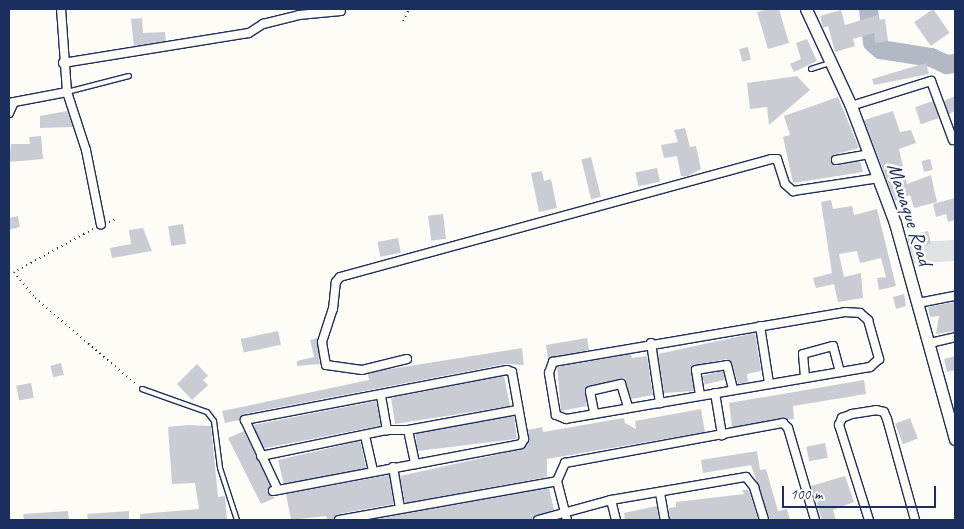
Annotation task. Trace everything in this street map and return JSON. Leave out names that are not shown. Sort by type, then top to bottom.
[{"type":"main road","name":"Mawaque Road","points":[[806,9],[851,106],[879,178],[930,343],[955,439]]},
{"type":"street","points":[[61,9],[66,92],[86,150],[101,225]]},
{"type":"street","points":[[63,63],[249,33],[263,24],[299,15],[341,11]]},
{"type":"street","points":[[851,106],[932,81],[954,140]]},
{"type":"street","points":[[9,113],[11,103],[66,92]]},
{"type":"street","points":[[836,160],[870,154]]},
{"type":"street","points":[[407,359],[362,370],[326,365],[322,342],[333,309],[336,282],[340,277],[771,159],[777,159],[785,184],[793,191],[879,178]]},
{"type":"street","points":[[918,303],[955,296]]},
{"type":"street","points":[[860,313],[868,320],[880,360],[870,368],[594,412],[561,420],[556,415],[549,365],[651,343],[860,313]]},
{"type":"street","points":[[760,326],[770,383]]},
{"type":"street","points":[[930,343],[955,337]]},
{"type":"street","points":[[651,343],[660,402]]},
{"type":"street","points":[[805,377],[803,354],[833,346],[840,372]]},
{"type":"street","points":[[700,395],[696,370],[727,365],[733,389]]},
{"type":"street","points":[[507,370],[512,372],[517,410],[524,439],[521,444],[275,490],[245,420],[381,396],[507,370]]},
{"type":"street","points":[[594,412],[590,391],[620,384],[628,407]]},
{"type":"street","points":[[715,393],[722,435]]},
{"type":"street","points":[[381,396],[387,430]]},
{"type":"street","points":[[260,456],[387,430],[408,430],[517,410]]},
{"type":"street","points":[[869,520],[839,425],[842,418],[852,414],[876,410],[887,419],[914,520]]},
{"type":"street","points":[[566,518],[557,481],[565,463],[783,423],[788,428],[815,520]]},
{"type":"street","points":[[408,430],[416,464]]},
{"type":"street","points":[[365,436],[373,471]]},
{"type":"street","points":[[393,467],[400,508]]},
{"type":"street","points":[[538,520],[566,518],[612,500],[660,493],[746,476],[754,487],[764,520]]},
{"type":"street","points":[[339,520],[557,481]]},
{"type":"street","points":[[660,493],[666,520]]},
{"type":"street","points":[[612,500],[616,520]]},
{"type":"lane","points":[[811,69],[830,63]]},
{"type":"lane","points":[[66,92],[129,76]]},
{"type":"lane","points":[[142,389],[207,412],[214,421],[220,468],[237,520]]},
{"type":"path","points":[[403,21],[409,9]]},
{"type":"path","points":[[116,219],[101,225],[14,272],[35,298],[142,389]]},
{"type":"shaded area","points":[[954,240],[955,261],[910,263],[909,242]]},
{"type":"building","points":[[779,9],[789,43],[768,49],[757,12]]},
{"type":"building","points":[[933,9],[950,33],[931,46],[914,22]]},
{"type":"building","points":[[841,10],[845,25],[878,15],[878,20],[885,19],[888,41],[875,43],[874,33],[853,39],[855,46],[835,52],[828,26],[823,28],[820,16]]},
{"type":"building","points":[[142,18],[143,33],[165,32],[166,41],[134,46],[131,19]]},
{"type":"building","points":[[807,39],[817,61],[794,72],[790,64],[801,59],[796,43]]},
{"type":"building","points":[[748,47],[751,60],[742,62],[739,49]]},
{"type":"building","points":[[926,63],[929,74],[874,85],[872,79]]},
{"type":"building","points":[[797,76],[810,90],[769,125],[767,107],[750,109],[747,83]]},
{"type":"building","points":[[955,96],[955,111],[949,114],[944,101]]},
{"type":"building","points":[[838,97],[859,148],[833,155],[831,161],[836,166],[860,161],[863,172],[793,183],[783,137],[790,135],[784,116]]},
{"type":"building","points":[[933,101],[939,118],[921,124],[915,107]]},
{"type":"building","points":[[67,111],[73,127],[40,128],[40,116]]},
{"type":"building","points":[[893,111],[900,132],[911,130],[916,143],[899,149],[907,184],[931,175],[937,202],[914,208],[910,195],[895,201],[864,120]]},
{"type":"building","points":[[685,128],[690,147],[696,146],[701,169],[688,176],[681,176],[677,156],[664,158],[661,145],[678,142],[674,130]]},
{"type":"building","points":[[41,136],[43,159],[9,162],[11,144],[30,144],[29,137]]},
{"type":"building","points":[[591,157],[601,197],[591,199],[581,159]]},
{"type":"building","points":[[930,159],[933,170],[924,172],[921,161]]},
{"type":"building","points":[[657,168],[660,182],[638,186],[635,173]]},
{"type":"building","points":[[542,171],[544,181],[551,179],[557,208],[539,212],[531,173]]},
{"type":"building","points":[[955,198],[955,220],[948,222],[946,214],[936,217],[933,204]]},
{"type":"building","points":[[831,200],[833,209],[852,206],[854,215],[877,209],[896,286],[879,290],[877,278],[886,277],[881,258],[860,263],[857,251],[839,254],[844,277],[861,273],[863,298],[838,302],[834,284],[816,288],[813,278],[832,273],[821,202]]},
{"type":"building","points":[[443,214],[446,239],[431,241],[428,216]]},
{"type":"building","points":[[18,216],[20,227],[9,230],[9,218]]},
{"type":"building","points":[[183,224],[186,244],[171,246],[168,226]]},
{"type":"building","points":[[143,228],[152,251],[112,258],[110,248],[131,244],[129,230]]},
{"type":"building","points":[[928,231],[931,244],[909,249],[907,236]]},
{"type":"building","points":[[398,238],[401,253],[380,257],[377,242]]},
{"type":"building","points":[[904,294],[906,306],[896,309],[893,297]]},
{"type":"building","points":[[955,302],[955,331],[936,334],[939,316],[930,317],[928,307]]},
{"type":"building","points":[[278,331],[281,345],[244,353],[241,339]]},
{"type":"building","points":[[755,333],[761,371],[747,374],[748,382],[738,384],[732,363],[726,359],[692,366],[694,391],[664,393],[658,354]]},
{"type":"building","points":[[317,338],[320,364],[297,366],[297,361],[314,357],[310,340]]},
{"type":"building","points":[[587,338],[589,350],[548,359],[546,345]]},
{"type":"building","points":[[522,348],[524,365],[506,364],[244,414],[239,420],[225,423],[222,411],[369,380],[368,374],[384,370]]},
{"type":"building","points":[[631,354],[632,358],[647,356],[653,395],[631,399],[625,378],[587,387],[586,406],[561,411],[557,367]]},
{"type":"building","points":[[955,356],[955,370],[947,372],[944,359]]},
{"type":"building","points":[[61,363],[64,375],[53,377],[50,366]]},
{"type":"building","points":[[197,364],[208,376],[203,380],[208,385],[192,400],[177,384]]},
{"type":"building","points":[[723,371],[725,380],[705,384],[703,376]]},
{"type":"building","points":[[504,376],[510,406],[395,424],[391,398]]},
{"type":"building","points":[[864,380],[866,394],[793,406],[794,419],[732,427],[729,403]]},
{"type":"building","points":[[31,383],[34,398],[19,401],[16,386]]},
{"type":"building","points":[[376,401],[381,426],[259,449],[254,425]]},
{"type":"building","points":[[701,409],[705,432],[547,459],[547,477],[405,503],[400,476],[522,449],[529,441],[528,430],[542,427],[543,432],[624,418],[625,423],[636,429],[635,421]]},
{"type":"building","points":[[514,416],[517,439],[418,451],[415,428]]},
{"type":"building","points":[[910,418],[918,439],[903,444],[895,424]]},
{"type":"building","points":[[188,425],[211,426],[218,497],[225,496],[227,520],[140,520],[140,514],[199,509],[195,483],[172,484],[168,427]]},
{"type":"building","points":[[244,431],[270,486],[268,493],[275,498],[261,504],[228,438]]},
{"type":"building","points":[[360,441],[366,468],[284,487],[278,460]]},
{"type":"building","points":[[825,443],[828,458],[809,461],[806,447]]},
{"type":"building","points":[[757,451],[760,470],[766,469],[778,511],[787,509],[790,520],[770,520],[751,465],[703,473],[701,460]]},
{"type":"building","points":[[389,475],[394,504],[338,514],[333,520],[327,520],[326,516],[291,520],[286,494]]},
{"type":"building","points":[[845,476],[854,502],[833,510],[836,520],[822,520],[811,486]]},
{"type":"building","points":[[549,488],[554,510],[530,520],[370,520]]},
{"type":"building","points":[[742,490],[749,490],[758,520],[670,520],[669,508],[676,507],[676,502],[744,494]]},
{"type":"building","points":[[657,506],[659,520],[625,520],[624,513]]},
{"type":"building","points":[[68,511],[69,520],[24,520],[23,514]]},
{"type":"building","points":[[129,511],[129,520],[88,520],[87,514]]},
{"type":"waterway","points":[[868,9],[872,42],[880,49],[931,57],[946,64],[955,63]]}]
